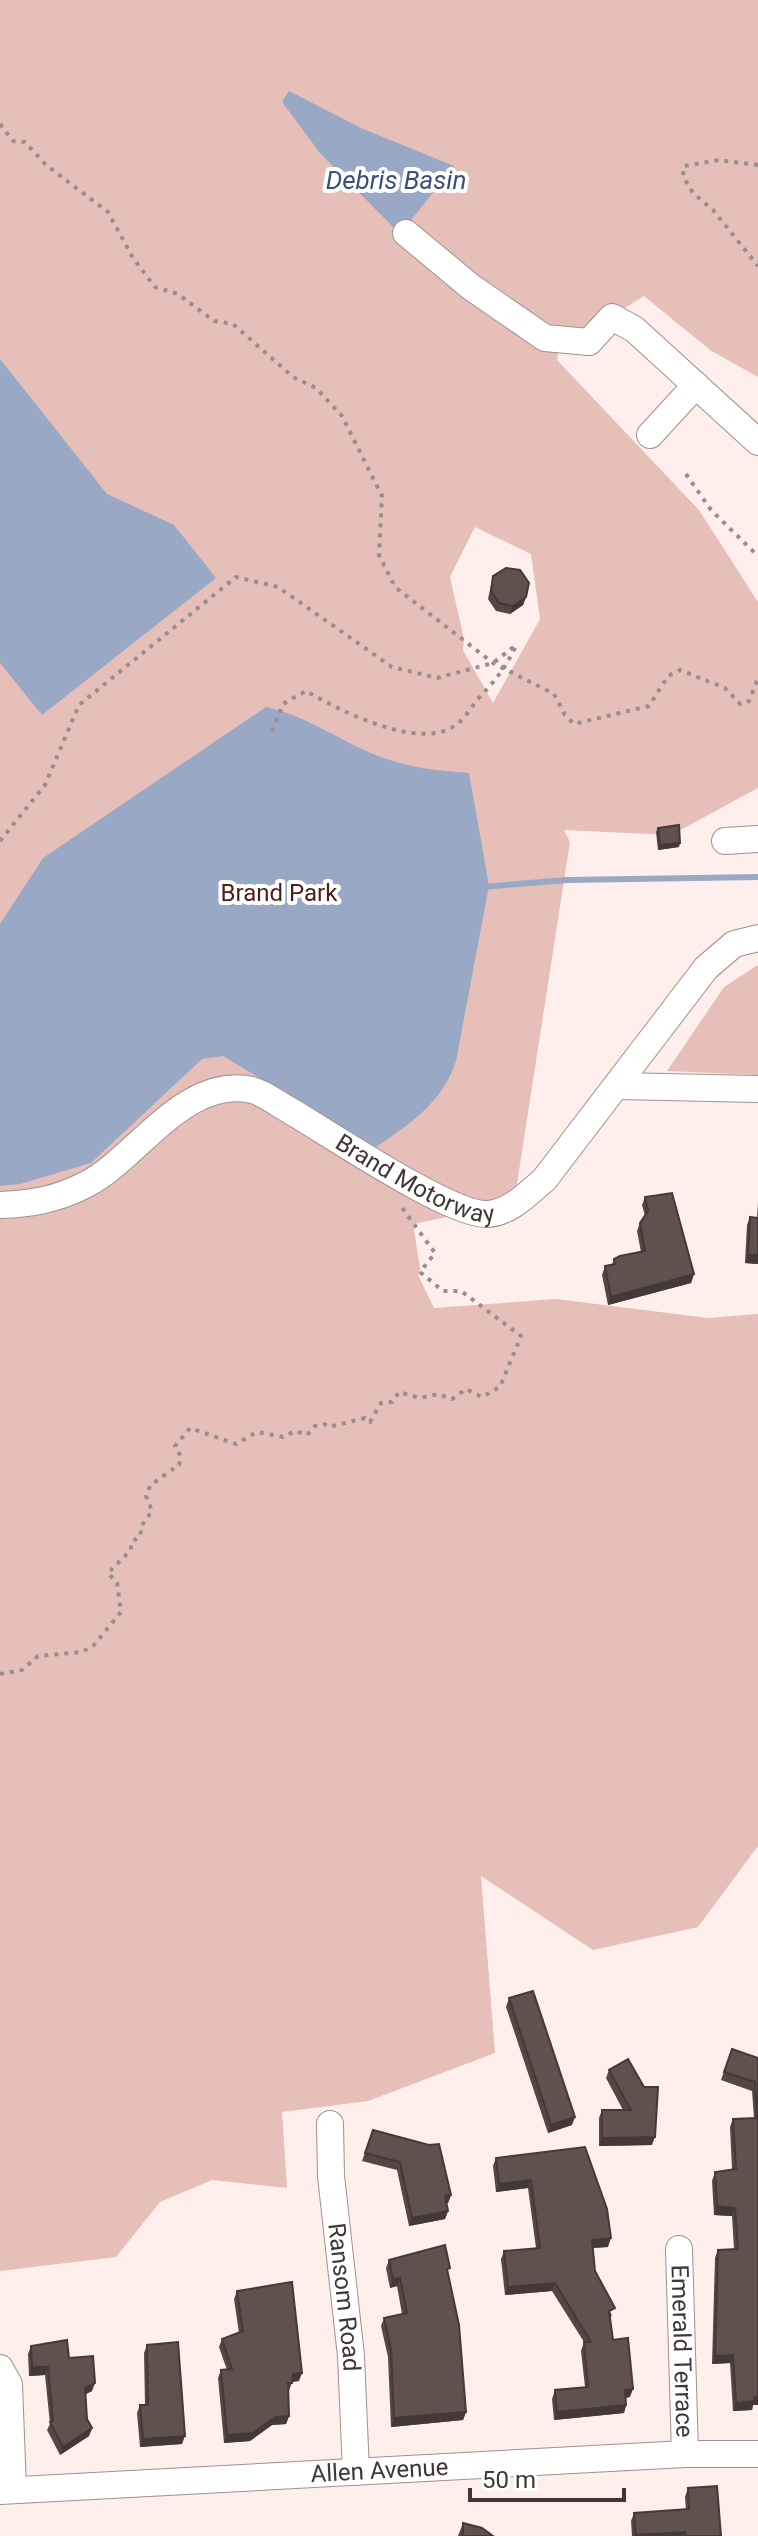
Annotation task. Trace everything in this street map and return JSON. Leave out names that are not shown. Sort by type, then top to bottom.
[{"type":"street","points":[[406,233],[471,287],[545,338],[589,342],[612,317],[634,329],[758,442]]},
{"type":"street","points":[[650,435],[696,385]]},
{"type":"street","points":[[725,841],[758,839]]},
{"type":"street","name":"Brand Motorway","points":[[0,1205],[41,1204],[90,1182],[153,1128],[218,1090],[252,1090],[426,1194],[487,1215],[515,1205],[544,1180],[706,968],[734,944],[758,938]]},
{"type":"street","points":[[618,1086],[758,1089]]},
{"type":"street","name":"Ransom Road","points":[[330,2124],[331,2176],[351,2356],[356,2472]]},
{"type":"street","name":"Emerald Terrace","points":[[679,2249],[685,2454]]},
{"type":"street","points":[[0,2368],[9,2384],[6,2490]]},
{"type":"street","name":"Allen Avenue","points":[[6,2490],[685,2454],[758,2454]]},
{"type":"path","points":[[0,124],[13,141],[25,142],[46,165],[108,212],[133,258],[155,287],[178,294],[214,321],[233,324],[293,377],[316,388],[342,416],[382,496],[379,555],[395,587],[493,663],[554,694],[565,715],[574,724],[649,706],[668,676],[680,670],[725,688],[740,704],[749,701],[758,678]]},
{"type":"path","points":[[758,165],[719,160],[684,166],[683,176],[693,193],[713,210],[758,266]]},
{"type":"path","points":[[686,474],[711,510],[758,556]]},
{"type":"path","points":[[0,841],[45,785],[79,705],[236,577],[278,587],[392,667],[437,678],[493,663],[516,645],[505,670],[456,726],[433,732],[381,728],[343,713],[306,691],[283,704],[270,736]]},
{"type":"path","points":[[0,1674],[22,1670],[38,1656],[82,1652],[115,1623],[121,1612],[121,1595],[108,1573],[141,1535],[140,1528],[152,1511],[146,1496],[150,1486],[166,1478],[172,1468],[179,1465],[181,1457],[175,1446],[190,1428],[236,1444],[257,1432],[283,1437],[295,1431],[307,1435],[315,1426],[324,1424],[329,1427],[365,1418],[370,1422],[381,1403],[392,1402],[399,1392],[420,1398],[438,1394],[452,1399],[466,1389],[482,1397],[500,1387],[521,1336],[461,1291],[443,1291],[420,1272],[435,1253],[401,1210],[398,1195],[406,1181]]},
{"type":"green space","name":"Brand Park","points":[[0,0],[758,0],[758,377],[710,350],[644,296],[559,349],[557,360],[699,510],[758,602],[758,788],[671,835],[564,830],[570,842],[514,1203],[413,1224],[421,1274],[418,1275],[434,1308],[556,1299],[708,1318],[758,1314],[758,1846],[698,1927],[593,1950],[481,1876],[495,2053],[368,2101],[282,2112],[287,2188],[212,2180],[160,2202],[116,2257],[0,2271]],"holes":[[[475,527],[531,554],[540,619],[493,703],[463,650],[464,639],[450,577]]]},
{"type":"green space","points":[[758,965],[758,1075],[667,1071],[724,987]]},
{"type":"water","name":"Debris Basin","points":[[289,91],[361,128],[454,166],[400,234],[320,153],[282,102]]},
{"type":"water","points":[[0,359],[107,494],[174,525],[216,578],[42,715],[0,663]]},
{"type":"water","points":[[266,707],[297,717],[394,761],[469,773],[489,886],[456,1061],[443,1089],[424,1111],[376,1147],[223,1056],[202,1059],[91,1163],[20,1184],[0,1186],[0,924],[43,858]]},
{"type":"building","points":[[506,568],[520,570],[529,583],[526,597],[513,606],[499,603],[491,591],[493,576]]},
{"type":"building","points":[[679,825],[680,843],[660,845],[658,828]]},
{"type":"building","points":[[672,1193],[694,1274],[611,1297],[605,1266],[615,1264],[614,1259],[620,1256],[645,1251],[640,1223],[648,1211],[645,1197]]},
{"type":"building","points":[[750,1217],[758,1218],[758,1255],[748,1255]]},
{"type":"building","points":[[533,1991],[575,2117],[551,2125],[509,1998]]},
{"type":"building","points":[[732,2049],[758,2058],[758,2397],[754,2397],[755,2401],[736,2403],[733,2355],[715,2356],[718,2250],[738,2249],[735,2208],[717,2206],[715,2172],[736,2169],[733,2119],[757,2118],[755,2082],[724,2072]]},
{"type":"building","points":[[628,2059],[644,2087],[658,2087],[655,2137],[602,2138],[602,2110],[631,2110],[609,2070]]},
{"type":"building","points":[[373,2130],[429,2145],[439,2144],[451,2195],[445,2196],[448,2211],[412,2218],[400,2162],[365,2153]]},
{"type":"building","points":[[585,2147],[607,2209],[611,2238],[592,2240],[595,2271],[615,2308],[609,2311],[613,2340],[628,2338],[633,2389],[625,2390],[626,2405],[557,2412],[555,2390],[588,2387],[584,2342],[591,2342],[555,2283],[508,2287],[504,2251],[540,2248],[531,2180],[499,2184],[496,2158]]},
{"type":"building","points":[[445,2245],[459,2325],[466,2412],[394,2418],[391,2349],[384,2318],[407,2313],[400,2278],[393,2279],[389,2260]]},
{"type":"building","points":[[292,2282],[302,2373],[293,2374],[292,2383],[288,2383],[289,2416],[275,2417],[253,2433],[227,2435],[221,2370],[232,2369],[222,2339],[243,2331],[237,2291]]},
{"type":"building","points":[[67,2340],[69,2358],[93,2356],[95,2383],[85,2388],[87,2419],[92,2428],[63,2447],[50,2422],[53,2421],[48,2367],[32,2367],[31,2346]]},
{"type":"building","points":[[178,2342],[185,2436],[143,2439],[140,2405],[148,2405],[147,2345]]},
{"type":"building","points":[[717,2486],[721,2536],[686,2536],[685,2532],[636,2535],[634,2513],[689,2509],[688,2488]]},
{"type":"building","points":[[463,2523],[482,2528],[493,2536],[463,2536]]},
{"type":"waterway","points":[[481,887],[567,880],[758,877]]}]
